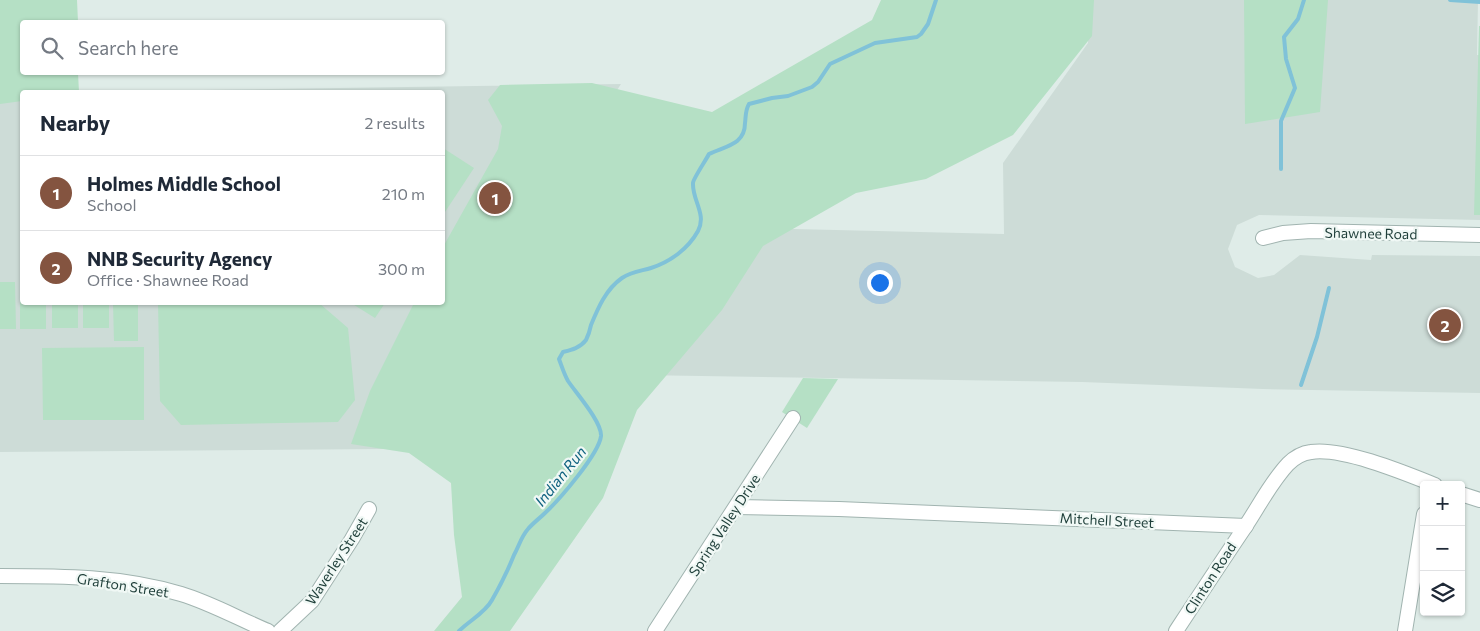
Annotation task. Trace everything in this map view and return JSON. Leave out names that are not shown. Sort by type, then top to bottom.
[{"type":"street","name":"Shawnee Road","points":[[1264,238],[1283,233],[1311,231],[1480,235]]},
{"type":"street","name":"Spring Valley Drive","points":[[655,631],[793,418]]},
{"type":"street","points":[[1246,526],[1289,464],[1298,456],[1309,452],[1320,451],[1348,455],[1423,481]]},
{"type":"street","points":[[1465,495],[1480,500]]},
{"type":"street","name":"Mitchell Street","points":[[736,507],[1246,526]]},
{"type":"street","name":"Waverley Street","points":[[280,631],[312,601],[369,509]]},
{"type":"street","name":"Clinton Road","points":[[1176,631],[1220,561],[1246,526]]},
{"type":"street","points":[[1404,631],[1422,526]]},
{"type":"street","name":"Grafton Street","points":[[0,576],[85,578],[160,588],[204,602],[268,631]]},
{"type":"shaded area","points":[[1089,0],[1478,0],[1480,220],[1259,215],[1237,225],[1228,249],[1235,267],[1258,278],[1274,275],[1300,255],[1371,260],[1372,255],[1480,256],[1480,393],[1263,389],[1082,382],[639,375],[754,228],[1004,234],[1003,163],[1088,43]]},
{"type":"shaded area","points":[[621,84],[385,449],[0,452],[0,93],[20,93],[20,305],[445,305],[445,90],[198,90]]},
{"type":"green space","points":[[0,0],[77,0],[78,20],[20,20],[20,75],[78,75],[79,90],[20,90],[20,101],[0,104]]},
{"type":"green space","points":[[881,0],[1094,0],[1092,36],[1013,135],[926,179],[856,193],[763,246],[722,310],[637,410],[603,498],[510,631],[434,631],[462,597],[454,535],[451,483],[409,453],[351,444],[370,391],[413,305],[445,305],[445,243],[498,149],[502,126],[488,100],[500,85],[592,83],[712,112],[872,20]]},
{"type":"green space","points":[[1244,0],[1328,0],[1320,112],[1245,124]]},
{"type":"green space","points":[[1479,26],[1480,215],[1474,215]]},
{"type":"green space","points":[[445,149],[474,168],[445,212]]},
{"type":"green space","points":[[0,282],[15,282],[16,329],[0,329]]},
{"type":"green space","points":[[20,305],[46,305],[46,329],[20,329]]},
{"type":"green space","points":[[52,305],[78,305],[78,328],[52,328]]},
{"type":"green space","points":[[83,305],[109,305],[109,328],[83,328]]},
{"type":"green space","points":[[113,305],[138,305],[138,341],[114,341]]},
{"type":"green space","points":[[158,305],[321,305],[348,328],[355,400],[338,422],[181,425],[160,401]]},
{"type":"green space","points":[[354,305],[384,305],[375,318]]},
{"type":"green space","points":[[144,347],[144,420],[43,420],[42,348]]},
{"type":"green space","points":[[803,378],[838,379],[807,428],[782,412]]},
{"type":"waterway","name":"Indian Run","points":[[459,631],[489,605],[526,532],[568,488],[599,444],[601,436],[597,423],[568,381],[559,359],[563,352],[584,343],[600,306],[616,282],[629,274],[651,268],[672,258],[694,238],[701,219],[693,183],[709,154],[733,144],[742,136],[749,104],[788,96],[812,87],[818,82],[830,64],[875,43],[917,37],[928,24],[936,0]]},
{"type":"waterway","points":[[1281,169],[1281,121],[1295,88],[1286,59],[1284,37],[1298,19],[1304,0]]},
{"type":"waterway","points":[[1450,0],[1480,2]]},
{"type":"waterway","points":[[1301,385],[1317,337],[1329,288]]},
{"type":"place","name":"Holmes Middle School","points":[[495,198]]},
{"type":"place","name":"NNB Security Agency","points":[[1445,325]]}]
